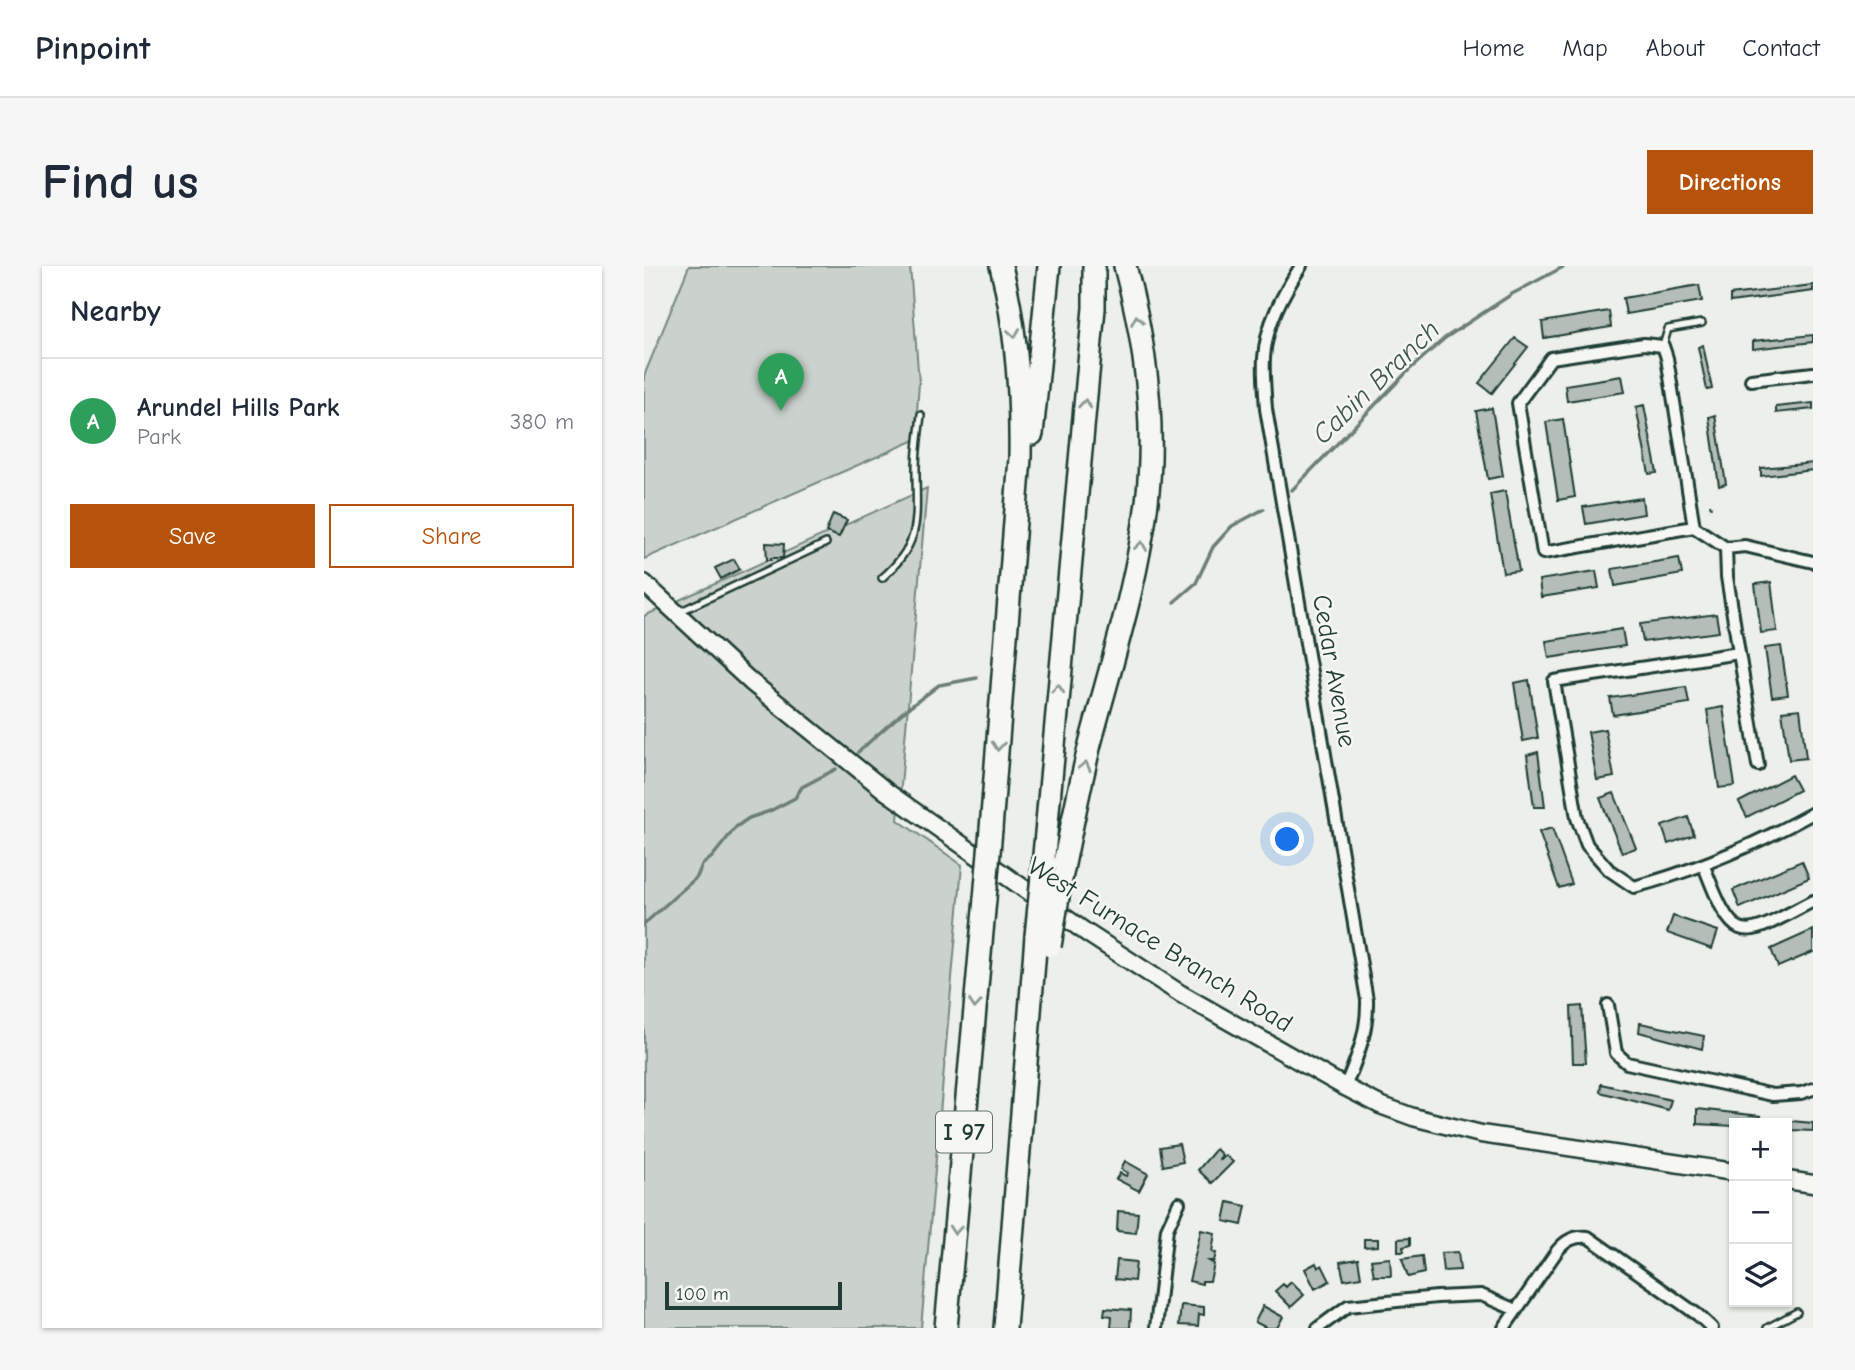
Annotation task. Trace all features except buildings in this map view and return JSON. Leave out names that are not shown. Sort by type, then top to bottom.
[{"type":"highway","points":[[1001,266],[1013,329],[1021,414],[1006,655]]},
{"type":"highway","points":[[1006,655],[1030,460],[1049,266]]},
{"type":"highway","points":[[1007,1328],[1043,941],[1043,866],[1094,308],[1094,266]]},
{"type":"highway","points":[[1094,308],[1102,266]]},
{"type":"highway","points":[[1043,941],[1061,879],[1089,747],[1139,555],[1147,499],[1150,452],[1147,392],[1138,326],[1125,266]]},
{"type":"highway","name":"I 97","points":[[946,1328],[1006,655]]},
{"type":"main road","name":"West Furnace Branch Road","points":[[644,583],[751,682],[887,792],[1087,933],[1181,994],[1345,1087],[1402,1113],[1456,1128],[1729,1171]]},
{"type":"main road","points":[[1792,1181],[1813,1184]]},
{"type":"street","name":"Cedar Avenue","points":[[1301,266],[1283,294],[1272,319],[1264,356],[1266,409],[1367,1000],[1367,1022],[1362,1045],[1345,1087]]},
{"type":"street","points":[[1694,527],[1663,346],[1644,344],[1551,358],[1518,402],[1543,553],[1694,527],[1726,548],[1745,546],[1813,562]]},
{"type":"street","points":[[1751,380],[1813,373]]},
{"type":"street","points":[[1726,548],[1727,577],[1758,765]]},
{"type":"street","points":[[1739,653],[1554,681],[1577,818],[1587,845],[1609,870],[1634,887],[1704,866],[1813,813]]},
{"type":"street","points":[[1704,866],[1721,911],[1731,924],[1746,931],[1759,929],[1813,901]]},
{"type":"street","points":[[1608,1005],[1616,1053],[1627,1063],[1773,1095],[1801,1093],[1813,1089]]},
{"type":"street","points":[[1156,1328],[1167,1229],[1179,1203]]},
{"type":"street","points":[[1504,1328],[1565,1242],[1576,1236],[1588,1237],[1698,1315],[1712,1328]]},
{"type":"street","points":[[1318,1328],[1348,1306],[1437,1297],[1481,1295],[1516,1310]]},
{"type":"lane","points":[[1663,346],[1668,329],[1702,323]]},
{"type":"lane","points":[[882,578],[898,564],[915,532],[917,447],[921,415]]},
{"type":"lane","points":[[676,614],[826,544]]},
{"type":"lane","points":[[1767,1328],[1797,1312]]},
{"type":"path","points":[[1710,504],[1711,508]]},
{"type":"shaded area","points":[[689,266],[910,266],[919,383],[915,440],[644,559],[644,376]]},
{"type":"shaded area","points":[[927,488],[898,820],[962,865],[921,1328],[644,1328],[644,616]]},
{"type":"waterway","name":"Cabin Branch","points":[[1292,490],[1409,370],[1445,338],[1512,294],[1565,266]]},
{"type":"waterway","name":"Cabin Branch","points":[[1174,602],[1196,583],[1213,547],[1232,526],[1264,509]]},
{"type":"waterway","name":"Cabin Branch","points":[[858,752],[939,685],[977,678]]},
{"type":"waterway","name":"Cabin Branch","points":[[644,924],[697,877],[702,865],[712,857],[736,827],[749,818],[795,798],[802,787],[836,769]]},
{"type":"place","name":"Arundel Hills Park","points":[[781,411]]}]
